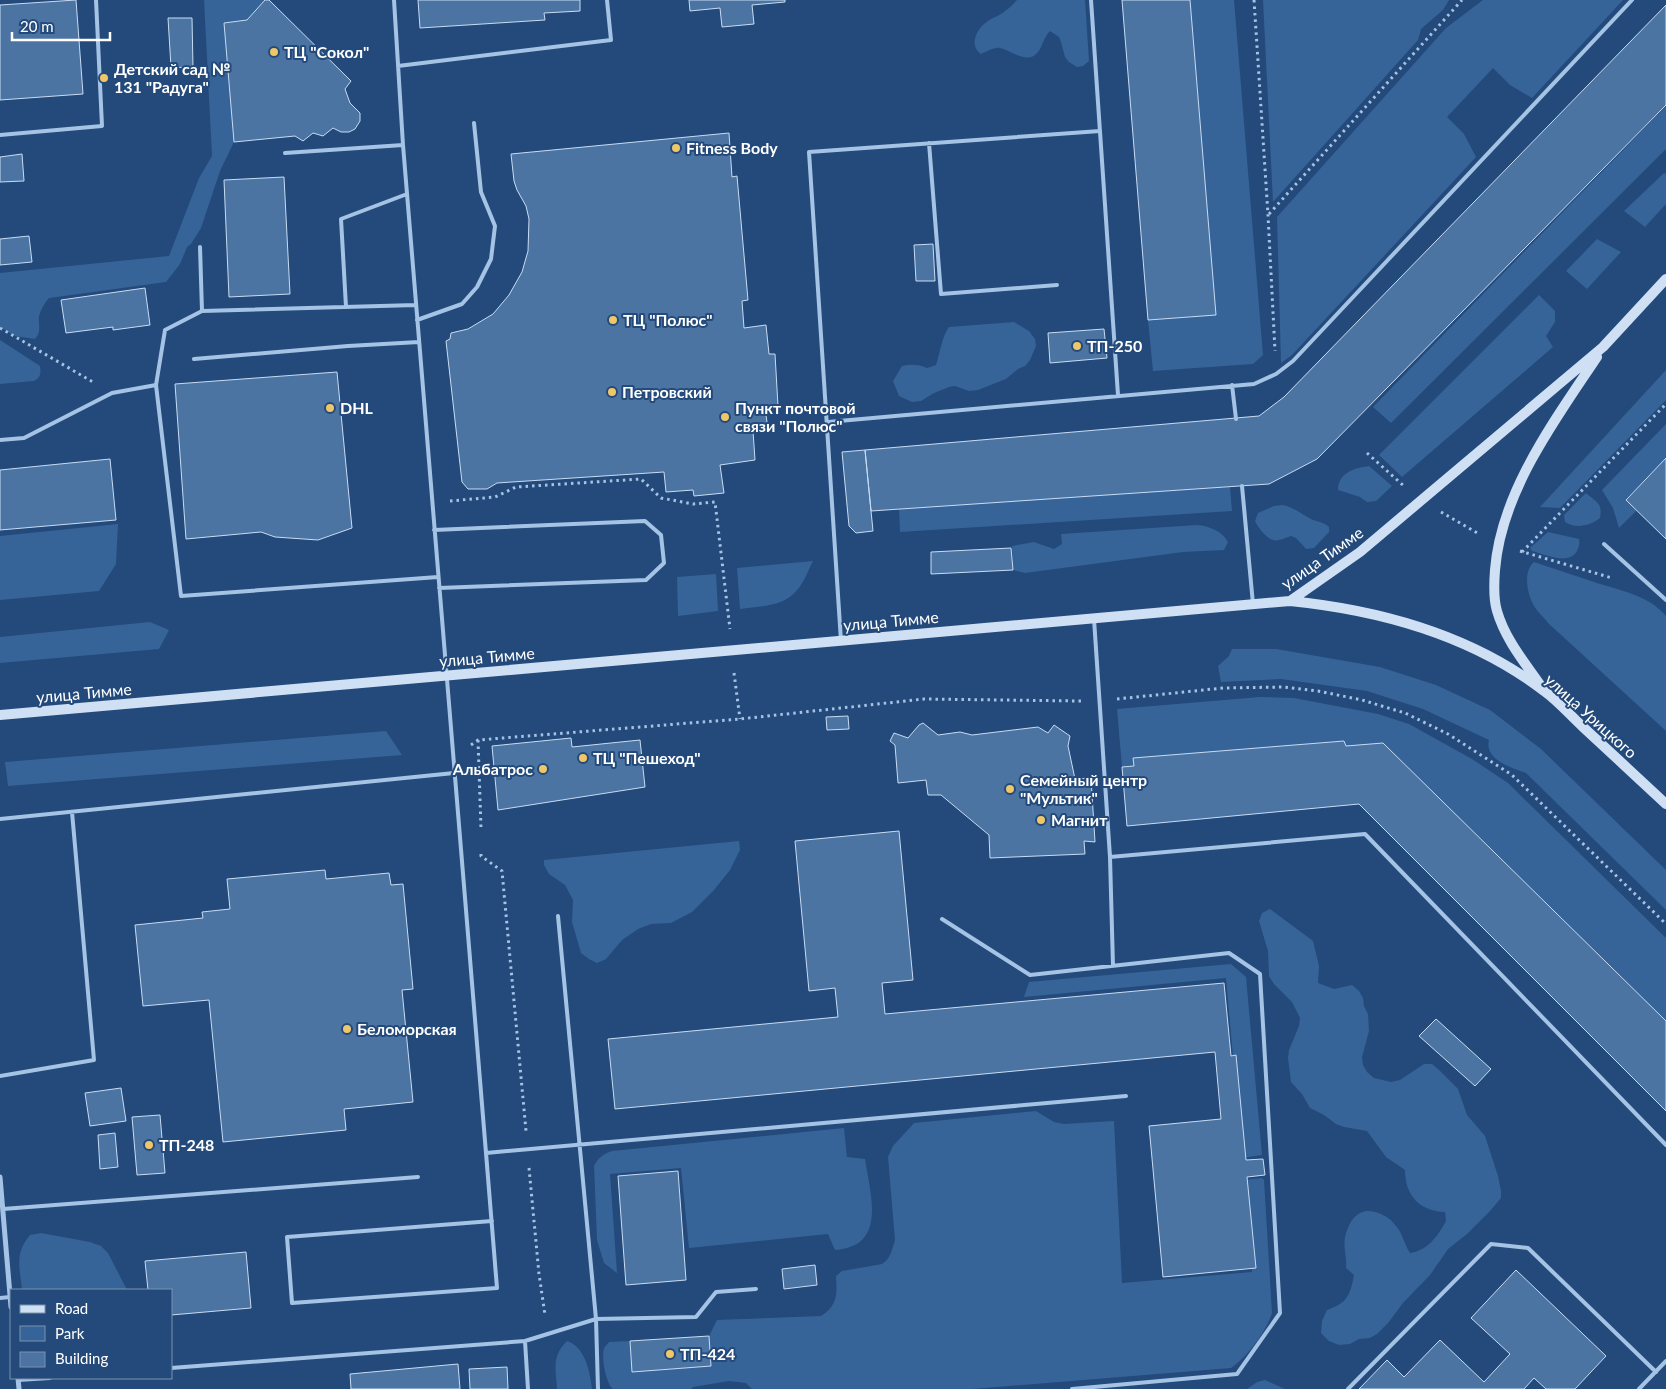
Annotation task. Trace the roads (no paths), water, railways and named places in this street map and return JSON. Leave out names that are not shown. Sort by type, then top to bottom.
[{"type":"main road","name":"улица Тимме","points":[[0,715],[1290,601],[1360,552],[1604,346],[1666,279]]},
{"type":"main road","points":[[1544,691],[1510,642],[1497,611],[1494,579],[1498,542],[1512,501],[1527,467],[1604,346]]},
{"type":"main road","name":"улица Урицкого","points":[[1290,601],[1365,612],[1409,623],[1438,633],[1493,659],[1544,691],[1666,804]]},
{"type":"street","points":[[0,1177],[10,1297]]},
{"type":"street","points":[[18,1379],[19,1389]]},
{"type":"lane","points":[[0,135],[102,126],[96,0]]},
{"type":"lane","points":[[394,0],[403,144],[445,676],[453,758],[492,1221],[497,1288],[292,1303],[287,1237],[492,1221]]},
{"type":"lane","points":[[398,66],[611,40],[606,0]]},
{"type":"lane","points":[[1091,0],[1118,395]]},
{"type":"lane","points":[[828,422],[1254,384],[1276,374],[1293,361],[1632,0]]},
{"type":"lane","points":[[417,320],[462,304],[477,287],[491,259],[495,226],[480,192],[474,123]]},
{"type":"lane","points":[[841,641],[809,152],[1100,131]]},
{"type":"lane","points":[[929,143],[941,294],[1057,285]]},
{"type":"lane","points":[[284,153],[403,144]]},
{"type":"lane","points":[[346,307],[341,219],[407,194]]},
{"type":"lane","points":[[200,247],[202,312]]},
{"type":"lane","points":[[416,305],[202,312],[165,330],[156,385],[181,596],[438,577]]},
{"type":"lane","points":[[194,359],[419,342]]},
{"type":"lane","points":[[0,440],[24,438],[112,393],[156,385]]},
{"type":"lane","points":[[1232,385],[1236,419]]},
{"type":"lane","points":[[1242,486],[1254,604]]},
{"type":"lane","points":[[434,530],[645,521],[661,535],[664,563],[646,580],[439,588]]},
{"type":"lane","points":[[1604,544],[1666,600]]},
{"type":"lane","points":[[1094,619],[1110,858],[1113,966]]},
{"type":"lane","points":[[0,819],[454,773]]},
{"type":"lane","points":[[0,1076],[94,1060],[72,812]]},
{"type":"lane","points":[[1110,858],[1364,834],[1666,1145]]},
{"type":"lane","points":[[558,916],[596,1319],[598,1389]]},
{"type":"lane","points":[[942,918],[1030,975],[1229,953],[1260,974],[1280,1313],[1237,1374],[1072,1389]]},
{"type":"lane","points":[[486,1153],[1126,1096]]},
{"type":"lane","points":[[3,1209],[418,1177]]},
{"type":"lane","points":[[1348,1389],[1491,1244],[1528,1248],[1656,1372]]},
{"type":"lane","points":[[172,1368],[525,1341],[596,1319],[696,1316],[716,1292],[756,1289]]},
{"type":"lane","points":[[0,1298],[10,1297]]},
{"type":"lane","points":[[525,1341],[528,1389]]},
{"type":"lane","points":[[1639,1389],[1666,1361]]},
{"type":"place","name":"ТЦ \"Сокол\"","points":[[274,52]]},
{"type":"place","name":"Детский сад № 131 \"Радуга\"","points":[[104,78]]},
{"type":"place","name":"Fitness Body","points":[[676,148]]},
{"type":"place","name":"ТЦ \"Полюс\"","points":[[613,320]]},
{"type":"place","name":"ТП-250","points":[[1077,346]]},
{"type":"place","name":"Петровский","points":[[612,392]]},
{"type":"place","name":"DHL","points":[[330,408]]},
{"type":"place","name":"Пункт почтовой связи \"Полюс\"","points":[[725,417]]},
{"type":"place","name":"ТЦ \"Пешеход\"","points":[[583,758]]},
{"type":"place","name":"Альбатрос","points":[[543,769]]},
{"type":"place","name":"Семейный центр \"Мультик\"","points":[[1010,789]]},
{"type":"place","name":"Магнит","points":[[1041,820]]},
{"type":"place","name":"Беломорская","points":[[347,1029]]},
{"type":"place","name":"ТП-248","points":[[149,1145]]},
{"type":"place","name":"ТП-424","points":[[670,1354]]}]
